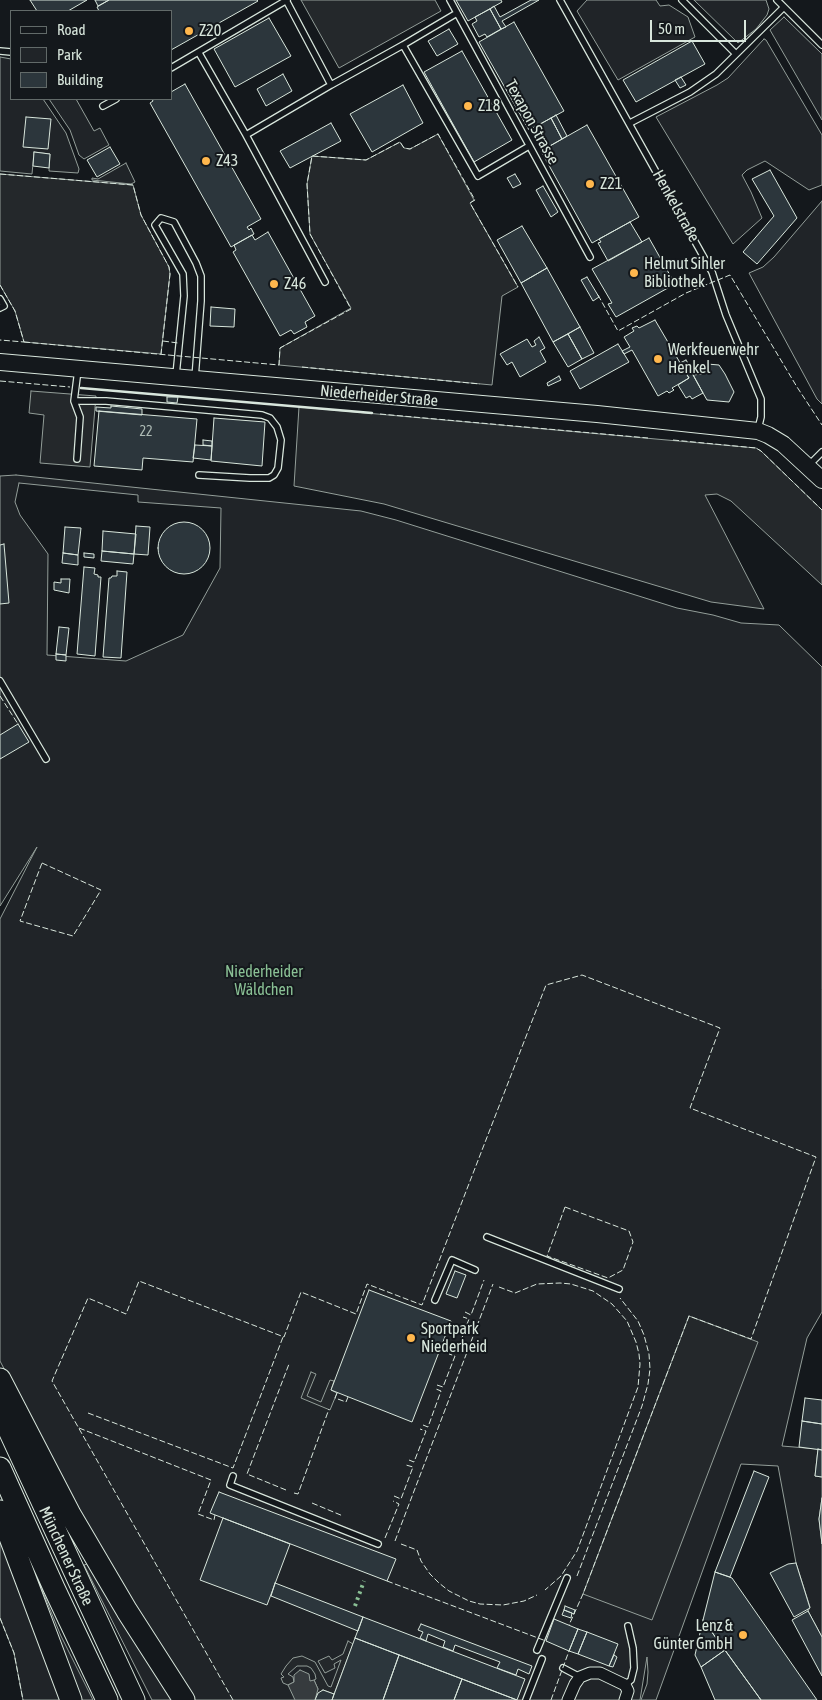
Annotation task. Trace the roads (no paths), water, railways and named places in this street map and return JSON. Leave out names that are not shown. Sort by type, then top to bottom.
[{"type":"highway","points":[[0,1379],[70,1514],[127,1611],[184,1700]]},
{"type":"highway","name":"Münchener Straße","points":[[0,1411],[134,1700]]},
{"type":"highway","name":"Münchener Straße","points":[[0,1468],[107,1700]]},
{"type":"highway","points":[[0,1512],[71,1700]]},
{"type":"street","name":"Niederheider Straße","points":[[0,362],[597,414],[758,431]]},
{"type":"street","points":[[758,431],[776,438],[822,480]]},
{"type":"street","points":[[568,1700],[574,1684],[580,1677],[590,1673],[600,1673],[625,1684],[628,1691],[625,1700]]},
{"type":"lane","points":[[172,67],[286,0],[331,85]]},
{"type":"lane","name":"Texapon Strasse","points":[[450,0],[590,257]]},
{"type":"lane","name":"Henkelstraße","points":[[560,0],[712,272],[726,315],[761,399],[758,431]]},
{"type":"lane","points":[[682,0],[736,54]]},
{"type":"lane","points":[[777,0],[822,45]]},
{"type":"lane","points":[[630,123],[690,92],[716,74],[784,7]]},
{"type":"lane","points":[[246,135],[457,13]]},
{"type":"lane","points":[[403,45],[478,176],[529,146]]},
{"type":"lane","points":[[199,52],[325,282]]},
{"type":"lane","points":[[103,106],[114,100]]},
{"type":"lane","points":[[176,378],[184,296],[183,274],[154,225],[162,218],[174,222],[201,276],[201,301],[194,380]]},
{"type":"lane","points":[[0,299],[4,306],[0,308]]},
{"type":"lane","points":[[78,370],[74,400],[80,417],[78,459]]},
{"type":"lane","points":[[74,400],[262,415],[270,418],[277,427],[281,440],[278,468],[274,475],[269,478],[199,475]]},
{"type":"lane","points":[[808,467],[822,452]]},
{"type":"lane","points":[[0,681],[46,759]]},
{"type":"lane","points":[[487,1237],[619,1289]]},
{"type":"lane","points":[[435,1300],[452,1260],[475,1270]]},
{"type":"lane","points":[[233,1476],[230,1485],[378,1544]]},
{"type":"lane","points":[[537,1650],[567,1578]]},
{"type":"lane","points":[[625,1684],[631,1680],[634,1668],[633,1648],[628,1626]]},
{"type":"lane","points":[[526,1700],[542,1659]]},
{"type":"lane","points":[[562,1668],[580,1677]]},
{"type":"place","name":"Z20","points":[[189,31]]},
{"type":"place","name":"Z18","points":[[468,106]]},
{"type":"place","name":"Z43","points":[[206,161]]},
{"type":"place","name":"Z21","points":[[590,184]]},
{"type":"place","name":"Helmut Sihler Bibliothek","points":[[634,273]]},
{"type":"place","name":"Z46","points":[[274,284]]},
{"type":"place","name":"Werkfeuerwehr Henkel","points":[[658,359]]},
{"type":"place","name":"Sportpark Niederheid","points":[[411,1338]]},
{"type":"place","name":"Lenz & Günter GmbH","points":[[743,1635]]},
{"type":"park label","name":"Niederheider Wäldchen","points":[[264,981]]}]
